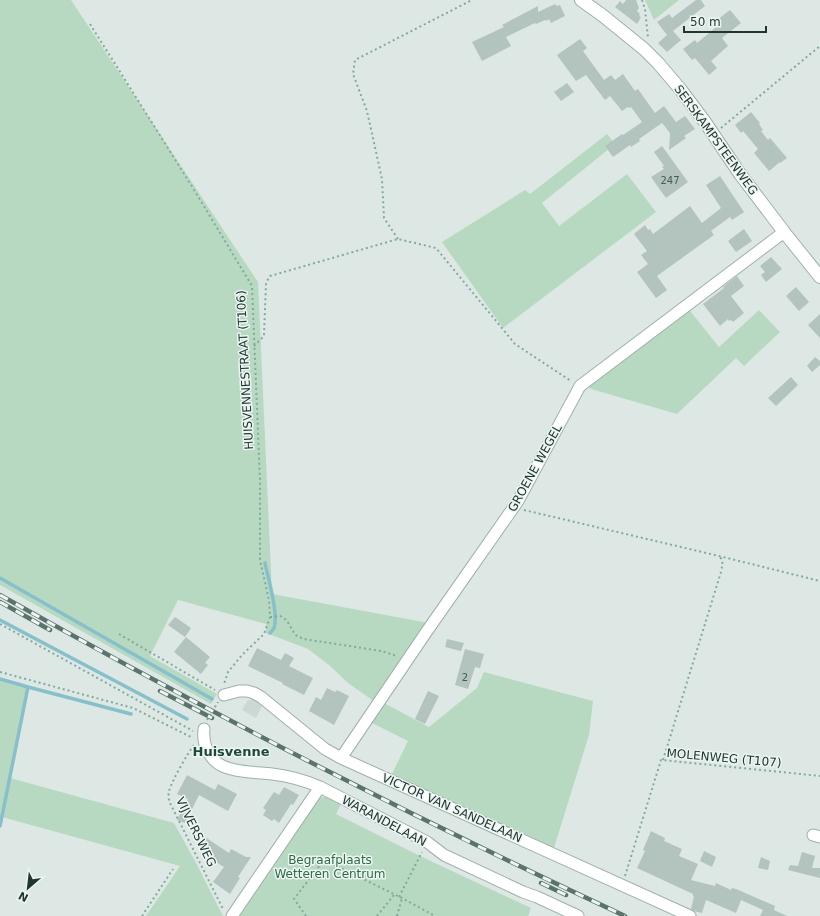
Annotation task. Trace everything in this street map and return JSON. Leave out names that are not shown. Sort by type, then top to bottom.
[{"type":"street","name":"SERSKAMPSTEENWEG","points":[[581,0],[644,49],[681,90],[714,133],[740,174],[820,277]]},
{"type":"street","name":"GROENE WEGEL","points":[[341,758],[427,631],[514,508],[580,386],[784,232]]},
{"type":"street","name":"VICTOR VAN SANDELAAN","points":[[224,695],[239,691],[247,691],[258,695],[326,749],[341,758],[690,916]]},
{"type":"street","name":"WARANDELAAN","points":[[204,734],[209,754],[220,765],[236,770],[272,774],[306,781],[426,842],[444,855],[578,916]]},
{"type":"street","points":[[232,916],[320,787]]},
{"type":"path","points":[[398,239],[384,218],[382,179],[368,111],[353,74],[355,60],[472,0]]},
{"type":"path","points":[[642,0],[645,9],[648,37],[644,49]]},
{"type":"path","name":"HUISVENNESTRAAT (T106)","points":[[90,24],[193,188],[252,286],[260,481],[260,560],[269,600],[270,617],[264,634],[242,655],[228,672],[224,683],[224,695]]},
{"type":"path","points":[[714,133],[820,46]]},
{"type":"path","points":[[254,346],[264,336],[266,283],[270,276],[398,239],[436,248],[515,344],[580,386]]},
{"type":"path","points":[[514,508],[820,581]]},
{"type":"path","points":[[663,760],[721,572],[723,564],[720,556]]},
{"type":"path","points":[[270,617],[282,617],[290,625],[297,636],[381,651],[408,660]]},
{"type":"path","points":[[0,624],[193,731],[199,731],[204,734]]},
{"type":"path","points":[[119,634],[224,695],[209,716],[204,734]]},
{"type":"path","points":[[0,672],[133,708],[193,738],[204,734]]},
{"type":"path","name":"VIJVERSWEG","points":[[204,734],[193,746],[171,786],[169,801],[223,909]]},
{"type":"path","name":"MOLENWEG (T107)","points":[[622,885],[661,760],[820,776]]},
{"type":"path","points":[[399,897],[426,842]]},
{"type":"path","points":[[306,916],[294,900],[324,860],[402,898],[435,916]]},
{"type":"path","points":[[142,916],[173,869]]},
{"type":"path","points":[[377,916],[394,895]]},
{"type":"path","points":[[397,916],[402,898]]},
{"type":"shaded area","points":[[253,699],[263,704],[256,718],[242,710],[247,701]]},
{"type":"green space","points":[[0,0],[71,0],[258,282],[272,594],[429,623],[375,702],[348,683],[329,665],[308,649],[266,633],[266,624],[178,600],[150,656],[217,694],[211,704],[0,585]]},
{"type":"green space","points":[[645,0],[679,0],[654,20]]},
{"type":"green space","points":[[607,134],[615,144],[542,203],[559,226],[627,174],[656,212],[503,328],[442,242],[525,190],[530,194]]},
{"type":"green space","points":[[687,307],[719,347],[759,310],[780,332],[744,366],[736,358],[677,414],[591,389],[586,384]]},
{"type":"green space","points":[[484,672],[593,701],[589,735],[554,848],[391,776],[408,741],[368,721],[382,702],[429,727],[477,688]]},
{"type":"green space","points":[[0,679],[28,687],[10,778],[174,823],[223,916],[146,916],[180,866],[2,817],[0,826]]},
{"type":"green space","name":"Begraafplaats Wetteren Centrum","points":[[330,796],[342,802],[336,814],[420,856],[531,908],[528,916],[236,916],[318,798]]},
{"type":"building","points":[[626,0],[636,0],[639,8],[637,11],[641,17],[637,24],[615,7],[620,1],[623,4]]},
{"type":"building","points":[[696,0],[701,0],[705,6],[673,31],[681,40],[667,52],[658,43],[667,35],[657,22],[669,14],[672,18]]},
{"type":"building","points":[[555,4],[557,6],[560,5],[565,16],[551,23],[549,19],[536,24],[535,23],[506,37],[511,46],[482,61],[472,42],[504,27],[502,25],[538,6],[538,12]]},
{"type":"building","points":[[730,10],[741,23],[722,38],[728,46],[711,61],[717,68],[709,75],[695,58],[692,60],[683,49],[695,40],[697,43],[720,24],[717,20]]},
{"type":"building","points":[[580,39],[587,48],[583,51],[604,80],[611,75],[615,80],[623,74],[635,91],[638,89],[655,113],[664,106],[676,122],[685,116],[695,129],[684,136],[686,138],[669,150],[670,133],[662,123],[639,139],[640,141],[631,147],[630,145],[613,157],[605,146],[642,122],[631,107],[628,107],[622,111],[610,96],[605,100],[586,75],[576,81],[557,55]]},
{"type":"building","points":[[567,83],[574,92],[561,101],[554,92]]},
{"type":"building","points":[[751,112],[760,123],[759,124],[763,130],[761,131],[768,140],[770,138],[787,158],[769,171],[754,153],[758,149],[743,131],[741,133],[735,125]]},
{"type":"building","points":[[662,146],[688,182],[666,198],[651,177],[664,169],[662,167],[664,166],[654,152]]},
{"type":"building","points":[[720,176],[744,212],[732,220],[730,217],[711,231],[714,235],[657,276],[667,290],[656,298],[637,272],[648,264],[641,255],[647,251],[634,234],[645,225],[653,234],[690,206],[702,223],[721,208],[706,185]]},
{"type":"building","points":[[744,229],[752,241],[736,252],[728,241]]},
{"type":"building","points":[[771,257],[782,269],[766,282],[761,275],[765,272],[760,266]]},
{"type":"building","points":[[737,276],[744,286],[731,296],[744,313],[733,322],[731,320],[729,321],[728,319],[720,326],[703,304]]},
{"type":"building","points":[[796,287],[809,302],[799,311],[786,296]]},
{"type":"building","points":[[820,314],[820,338],[808,325]]},
{"type":"building","points":[[815,357],[820,361],[820,365],[812,372],[807,366]]},
{"type":"building","points":[[791,377],[798,385],[776,406],[768,398]]},
{"type":"building","points":[[175,617],[191,628],[185,637],[168,625]]},
{"type":"building","points":[[186,637],[210,657],[205,663],[208,665],[201,674],[174,652]]},
{"type":"building","points":[[447,639],[464,643],[461,651],[445,647]]},
{"type":"building","points":[[257,648],[281,660],[285,653],[294,658],[289,666],[313,678],[304,695],[248,666]]},
{"type":"building","points":[[465,649],[484,654],[480,668],[475,667],[468,689],[455,685]]},
{"type":"building","points":[[327,688],[335,692],[337,690],[349,696],[334,725],[309,711],[316,697],[321,700]]},
{"type":"building","points":[[428,691],[439,696],[425,724],[415,719]]},
{"type":"building","points":[[187,775],[215,790],[218,784],[237,794],[228,811],[199,795],[185,823],[177,820],[188,799],[177,794]]},
{"type":"building","points":[[284,787],[299,795],[293,805],[291,804],[279,823],[274,819],[272,821],[263,815],[266,810],[263,808],[274,792],[279,795]]},
{"type":"building","points":[[651,831],[665,838],[664,841],[682,849],[679,856],[698,864],[691,880],[715,886],[716,883],[731,890],[732,888],[736,889],[775,906],[774,910],[787,916],[760,916],[763,910],[741,900],[736,913],[706,900],[702,913],[694,911],[691,909],[694,896],[693,894],[637,868],[645,851],[643,850]]},
{"type":"building","points":[[205,837],[229,853],[231,849],[246,857],[251,857],[238,877],[240,878],[230,894],[213,882],[224,867],[211,859],[214,855],[199,847]]},
{"type":"building","points":[[704,851],[716,857],[712,867],[700,861]]},
{"type":"building","points":[[802,852],[815,856],[812,868],[820,868],[820,878],[788,870],[790,865],[798,866]]},
{"type":"building","points":[[761,857],[770,861],[768,870],[758,868]]},
{"type":"waterway","points":[[265,563],[275,614],[274,628],[270,633]]},
{"type":"waterway","points":[[0,578],[212,699]]},
{"type":"waterway","points":[[0,620],[187,719]]},
{"type":"waterway","points":[[0,679],[28,687],[0,826]]},
{"type":"waterway","points":[[28,687],[131,714]]},
{"type":"railway","points":[[0,595],[154,680],[309,762],[466,840],[625,916]]},
{"type":"railway","points":[[0,602],[50,630]]},
{"type":"railway","points":[[160,691],[212,718]]},
{"type":"railway","points":[[541,883],[566,895]]},
{"type":"district","name":"Huisvenne","points":[[231,751]]}]
